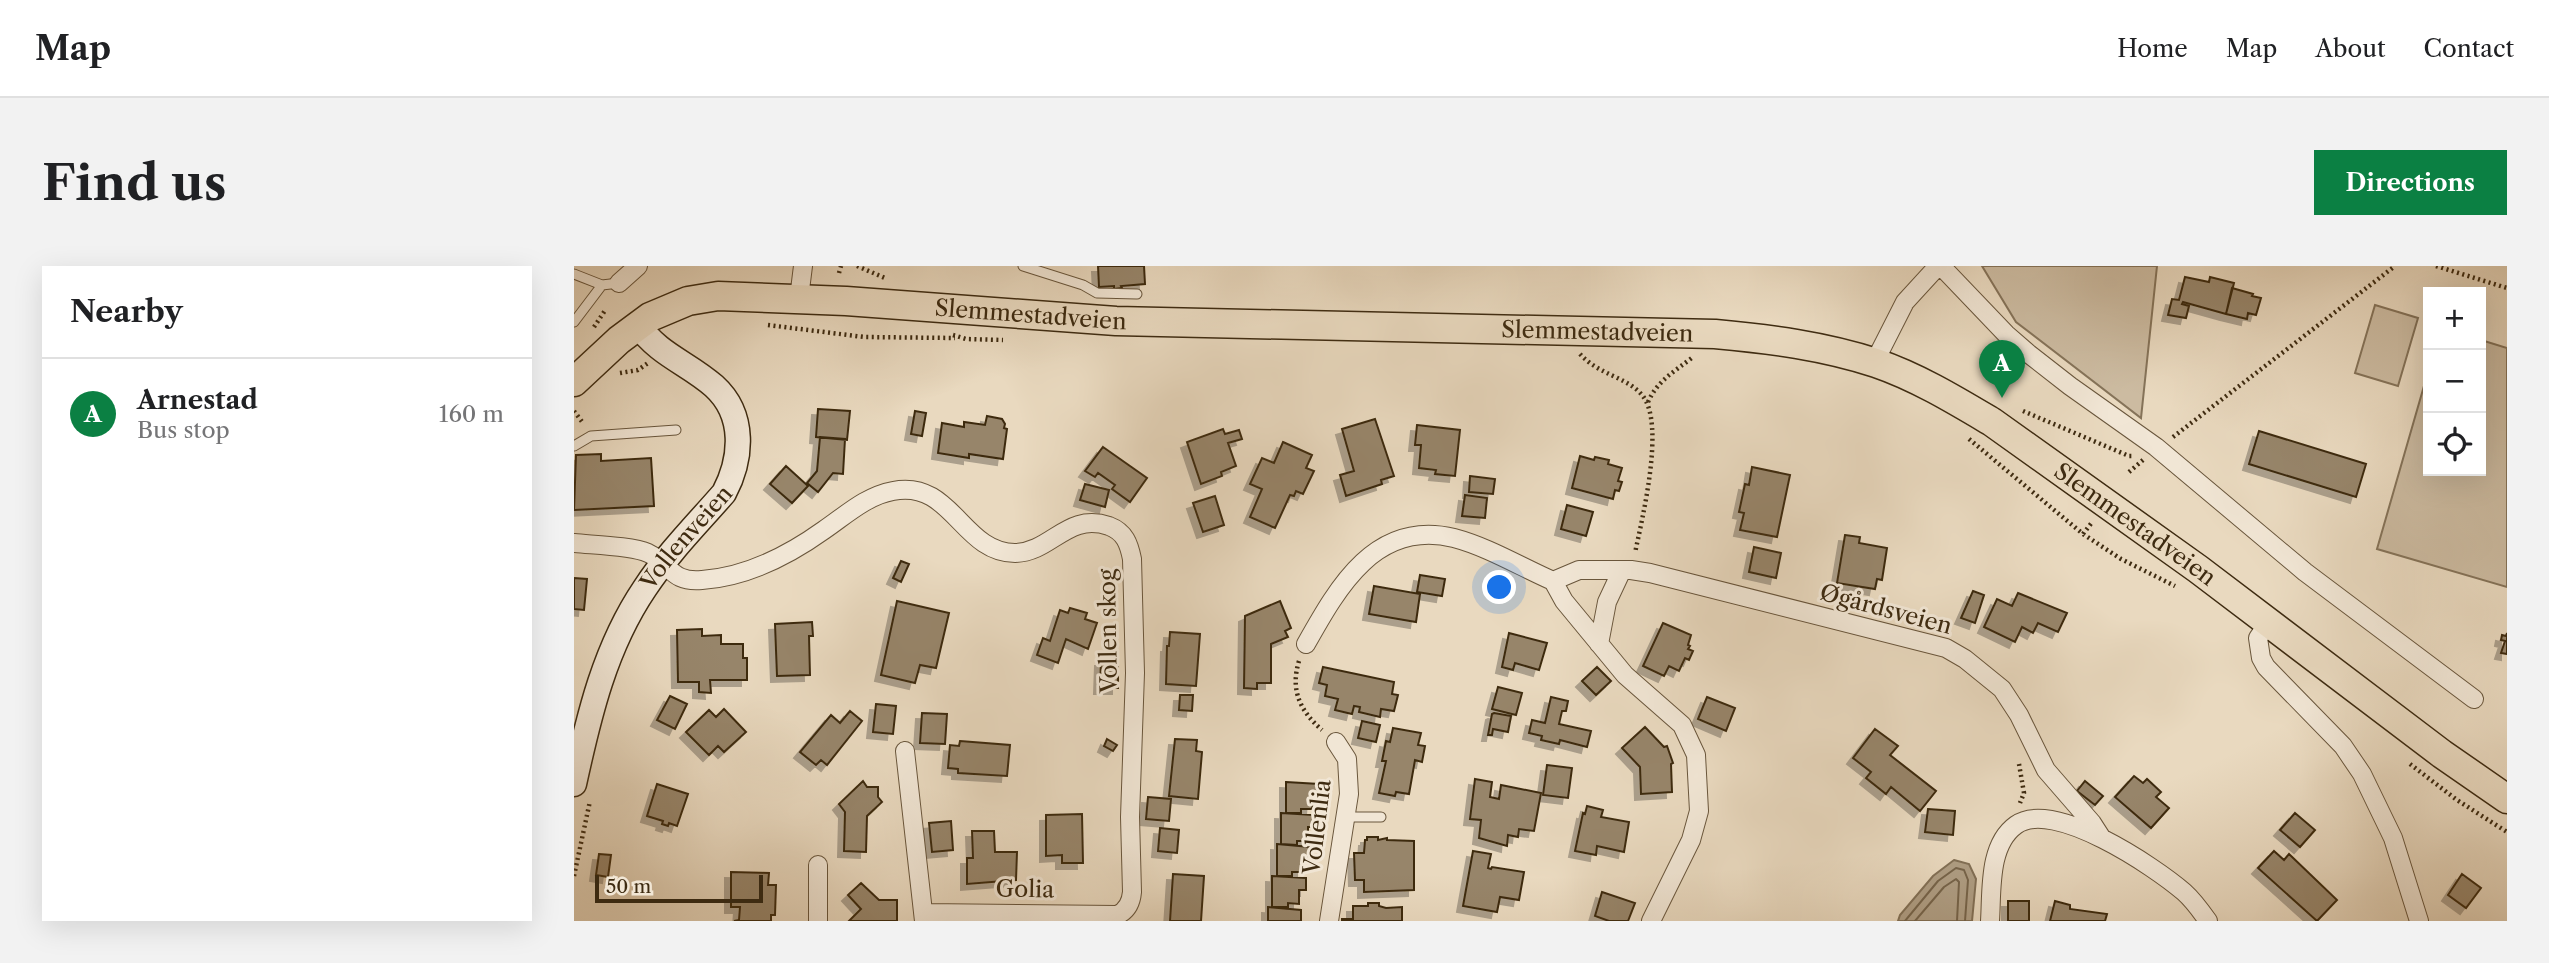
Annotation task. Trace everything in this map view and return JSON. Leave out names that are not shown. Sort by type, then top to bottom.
[{"type":"main road","name":"Slemmestadveien","points":[[574,382],[638,325],[680,304],[709,297],[731,296],[799,298],[1116,321],[1715,334],[1793,343],[1874,362],[1923,383],[1992,422],[2269,622],[2442,754],[2507,799]]},
{"type":"main road","name":"Vollenveien","points":[[574,784],[606,663],[632,608],[662,564],[724,492],[735,470],[739,445],[732,414],[716,388],[663,352],[648,339],[638,325]]},
{"type":"street","points":[[610,284],[638,266]]},
{"type":"street","points":[[799,298],[803,266]]},
{"type":"street","points":[[1874,362],[1905,302],[1940,266],[2021,347],[2070,386],[2156,447],[2305,572],[2474,699]]},
{"type":"street","name":"Vollen skog","points":[[662,564],[677,577],[688,581],[743,572],[794,550],[868,500],[903,489],[937,499],[981,542],[999,551],[1013,553],[1032,550],[1079,524],[1104,525],[1119,532],[1127,541],[1132,559],[1135,673],[1130,817],[1132,892],[1130,903],[1124,912]]},
{"type":"street","points":[[1306,644],[1336,593],[1360,564],[1381,547],[1403,539],[1424,536],[1454,538],[1553,581],[1564,601],[1625,675],[1682,725],[1696,755],[1699,811],[1691,840],[1651,921]]},
{"type":"street","points":[[574,543],[642,551],[662,564]]},
{"type":"street","name":"Øgårdsveien","points":[[1553,581],[1578,570],[1626,570],[1680,579],[1843,623],[1926,641],[1955,652],[2002,690],[2020,715],[2053,781],[2092,822],[2101,837]]},
{"type":"street","points":[[1599,644],[1607,602],[1626,570]]},
{"type":"street","points":[[2269,622],[2258,638],[2261,658],[2275,678],[2343,746],[2362,774],[2393,838],[2419,921]]},
{"type":"street","name":"Vollenlia","points":[[1329,921],[1346,817],[1349,769],[1347,759],[1336,742]]},
{"type":"street","name":"Golia","points":[[905,751],[924,917],[1117,915],[1124,912]]},
{"type":"street","points":[[1990,921],[1993,868],[2001,842],[2017,824],[2040,818],[2062,822],[2101,837],[2186,894],[2208,921]]},
{"type":"street","points":[[818,865],[818,921]]},
{"type":"lane","points":[[1023,266],[1083,285],[1097,293],[1137,294]]},
{"type":"lane","points":[[574,274],[610,284],[574,322]]},
{"type":"lane","points":[[574,446],[591,436],[676,430]]},
{"type":"lane","points":[[1346,817],[1381,817]]},
{"type":"path","points":[[839,273],[841,266]]},
{"type":"path","points":[[2018,408],[2129,456],[2140,456],[2168,441],[2395,266]]},
{"type":"path","points":[[2436,266],[2507,288]]},
{"type":"path","points":[[762,323],[864,337],[961,338]]},
{"type":"path","points":[[1574,348],[1591,366],[1635,389],[1648,402]]},
{"type":"path","points":[[1626,570],[1648,494],[1651,434],[1648,402],[1655,387],[1662,380],[1697,354]]},
{"type":"path","points":[[1963,435],[2083,534],[2121,559],[2186,591]]},
{"type":"path","points":[[2083,534],[2095,518]]},
{"type":"path","points":[[1306,644],[1296,672],[1295,689],[1298,699],[1310,719],[1336,742]]},
{"type":"path","points":[[2017,824],[2015,815],[2024,793],[2018,758]]},
{"type":"shaded area","points":[[1982,266],[2157,266],[2141,418],[2016,322]]},
{"type":"shaded area","points":[[2375,305],[2418,318],[2398,386],[2355,373]]},
{"type":"shaded area","points":[[2486,342],[2507,348],[2507,587],[2377,549],[2423,389],[2423,476],[2486,476]]},
{"type":"water","points":[[1954,860],[1969,864],[1976,879],[1972,921],[1898,921],[1900,915],[1933,876]]},
{"type":"building","points":[[1098,266],[1144,266],[1145,284],[1114,289],[1114,286],[1099,287]]},
{"type":"building","points":[[2185,277],[2209,282],[2210,277],[2234,283],[2226,314],[2183,302],[2182,304],[2189,306],[2186,318],[2168,315],[2172,299],[2179,300]]},
{"type":"building","points":[[2232,288],[2261,298],[2256,315],[2248,313],[2247,319],[2226,314]]},
{"type":"building","points":[[818,409],[850,411],[847,440],[816,437]]},
{"type":"building","points":[[915,411],[926,413],[922,436],[911,434]]},
{"type":"building","points":[[987,416],[1002,419],[1004,428],[1007,429],[1003,459],[969,454],[969,458],[938,453],[942,423],[964,427],[964,422],[985,425]]},
{"type":"building","points":[[1375,419],[1394,476],[1381,480],[1382,484],[1346,496],[1340,475],[1354,471],[1342,429]]},
{"type":"building","points":[[1417,425],[1460,430],[1455,476],[1435,474],[1436,470],[1419,468],[1421,445],[1415,445]]},
{"type":"building","points":[[1223,429],[1225,434],[1239,430],[1242,439],[1228,443],[1236,466],[1221,472],[1222,476],[1201,484],[1187,442]]},
{"type":"building","points":[[2259,431],[2366,464],[2356,497],[2249,464]]},
{"type":"building","points":[[820,437],[845,439],[843,474],[833,473],[818,492],[807,483],[817,471]]},
{"type":"building","points":[[1283,442],[1312,455],[1306,468],[1314,471],[1303,494],[1296,491],[1294,496],[1290,495],[1275,528],[1250,517],[1262,489],[1250,484],[1262,458],[1274,463]]},
{"type":"building","points":[[1103,447],[1147,478],[1130,502],[1112,489],[1115,485],[1098,473],[1095,477],[1085,471]]},
{"type":"building","points":[[601,454],[601,461],[651,458],[654,506],[574,510],[576,455]]},
{"type":"building","points":[[1580,456],[1609,460],[1608,464],[1622,468],[1618,481],[1622,482],[1619,491],[1615,490],[1613,499],[1572,488]]},
{"type":"building","points":[[786,466],[808,486],[792,503],[770,484]]},
{"type":"building","points":[[1752,467],[1790,475],[1777,537],[1740,530],[1744,513],[1739,512],[1745,484],[1749,485]]},
{"type":"building","points":[[1470,476],[1495,479],[1493,494],[1469,492]]},
{"type":"building","points":[[1085,484],[1109,490],[1105,507],[1080,500]]},
{"type":"building","points":[[1465,495],[1487,498],[1485,518],[1462,516]]},
{"type":"building","points":[[1215,496],[1224,525],[1203,532],[1193,503]]},
{"type":"building","points":[[1567,505],[1593,512],[1586,536],[1561,529]]},
{"type":"building","points":[[1845,535],[1860,537],[1859,543],[1887,548],[1882,580],[1877,579],[1875,589],[1837,583]]},
{"type":"building","points":[[1754,547],[1781,553],[1776,578],[1749,572]]},
{"type":"building","points":[[901,561],[909,564],[901,582],[893,578]]},
{"type":"building","points":[[1420,575],[1445,579],[1442,596],[1417,592]]},
{"type":"building","points":[[574,578],[587,579],[584,610],[574,609]]},
{"type":"building","points":[[1374,586],[1420,594],[1416,622],[1369,614]]},
{"type":"building","points":[[1973,591],[1984,595],[1975,623],[1961,618]]},
{"type":"building","points":[[2018,593],[2067,613],[2058,632],[2038,623],[2033,633],[2022,627],[2015,642],[1984,627],[1997,599],[2012,606]]},
{"type":"building","points":[[897,601],[949,613],[936,668],[920,665],[915,683],[881,675]]},
{"type":"building","points":[[1280,601],[1291,628],[1285,631],[1288,637],[1271,644],[1271,683],[1257,683],[1257,689],[1244,688],[1245,616]]},
{"type":"building","points":[[1070,608],[1087,613],[1085,619],[1097,623],[1088,649],[1066,639],[1058,663],[1037,655],[1043,638],[1050,641],[1060,610],[1068,613]]},
{"type":"building","points":[[812,622],[813,636],[809,636],[810,675],[777,676],[775,624]]},
{"type":"building","points":[[1663,623],[1691,635],[1688,649],[1693,651],[1689,660],[1685,658],[1679,671],[1669,666],[1664,676],[1643,666]]},
{"type":"building","points":[[702,629],[702,636],[721,635],[721,644],[743,644],[743,658],[747,658],[747,680],[710,680],[711,693],[699,692],[699,682],[678,682],[677,630]]},
{"type":"building","points":[[1170,632],[1200,634],[1196,686],[1166,684]]},
{"type":"building","points":[[1509,633],[1547,643],[1539,670],[1515,663],[1513,670],[1502,667]]},
{"type":"building","points":[[2507,633],[2507,654],[2501,653],[2505,641],[2501,640],[2502,635],[2506,636]]},
{"type":"building","points":[[1101,660],[1118,661],[1118,688],[1100,688]]},
{"type":"building","points":[[1323,667],[1394,682],[1392,694],[1398,695],[1394,711],[1381,709],[1380,717],[1359,712],[1360,707],[1354,706],[1352,714],[1335,710],[1338,699],[1325,696],[1327,685],[1319,683]]},
{"type":"building","points":[[1597,667],[1611,681],[1596,695],[1582,681]]},
{"type":"building","points":[[1498,687],[1522,693],[1516,715],[1492,709]]},
{"type":"building","points":[[1180,695],[1193,695],[1192,711],[1179,710]]},
{"type":"building","points":[[670,696],[687,704],[675,729],[657,720]]},
{"type":"building","points":[[1551,697],[1568,701],[1559,724],[1591,731],[1587,747],[1560,740],[1559,744],[1541,740],[1542,736],[1529,733],[1532,720],[1545,723]]},
{"type":"building","points":[[1707,697],[1735,708],[1726,731],[1698,719]]},
{"type":"building","points":[[876,704],[896,706],[893,734],[873,732]]},
{"type":"building","points":[[724,709],[746,732],[724,752],[718,746],[709,755],[686,732],[709,710],[716,717]]},
{"type":"building","points":[[850,711],[862,721],[827,765],[821,760],[816,765],[800,752],[831,715],[840,723]]},
{"type":"building","points":[[922,713],[947,714],[945,744],[920,743]]},
{"type":"building","points":[[1494,713],[1511,716],[1508,732],[1493,729],[1492,735],[1488,735]]},
{"type":"building","points":[[1362,721],[1380,725],[1376,742],[1358,738]]},
{"type":"building","points":[[1645,727],[1664,747],[1667,746],[1673,763],[1672,792],[1641,794],[1640,767],[1622,748]]},
{"type":"building","points":[[1393,728],[1421,733],[1418,745],[1425,746],[1422,762],[1415,760],[1409,794],[1396,792],[1395,796],[1379,793],[1386,761],[1382,761],[1386,741],[1390,742]]},
{"type":"building","points":[[1875,729],[1898,746],[1890,755],[1936,791],[1920,811],[1891,787],[1886,794],[1866,778],[1871,772],[1853,758]]},
{"type":"building","points":[[1107,739],[1117,745],[1113,751],[1104,746]]},
{"type":"building","points":[[1175,739],[1197,740],[1196,751],[1202,752],[1198,799],[1169,796]]},
{"type":"building","points":[[960,741],[1010,745],[1007,776],[958,773],[958,769],[948,768],[950,745],[959,746]]},
{"type":"building","points":[[1547,765],[1572,768],[1568,798],[1543,795]]},
{"type":"building","points":[[2134,776],[2143,783],[2147,779],[2161,792],[2156,797],[2169,808],[2151,828],[2115,797]]},
{"type":"building","points":[[1475,779],[1492,782],[1490,797],[1499,799],[1501,785],[1541,793],[1534,831],[1519,829],[1518,837],[1508,835],[1507,846],[1479,838],[1481,820],[1470,819]]},
{"type":"building","points":[[863,781],[867,787],[878,787],[878,797],[882,802],[867,816],[866,852],[844,851],[845,812],[839,804]]},
{"type":"building","points":[[2085,781],[2103,796],[2095,805],[2077,791]]},
{"type":"building","points":[[1286,782],[1319,784],[1319,796],[1313,796],[1312,809],[1301,809],[1301,813],[1286,813]]},
{"type":"building","points":[[657,784],[688,794],[677,826],[662,824],[663,821],[647,816]]},
{"type":"building","points":[[1148,797],[1171,799],[1169,821],[1146,819]]},
{"type":"building","points":[[1587,806],[1603,810],[1601,817],[1629,822],[1624,852],[1597,846],[1596,855],[1575,851]]},
{"type":"building","points":[[1928,809],[1955,811],[1953,835],[1925,832]]},
{"type":"building","points":[[1281,813],[1314,815],[1314,827],[1308,827],[1308,841],[1297,841],[1297,845],[1281,844]]},
{"type":"building","points":[[2295,813],[2315,830],[2300,847],[2280,830]]},
{"type":"building","points":[[1082,814],[1083,863],[1062,863],[1062,855],[1046,856],[1046,815]]},
{"type":"building","points":[[951,821],[953,850],[932,852],[929,823]]},
{"type":"building","points":[[1160,828],[1179,830],[1177,853],[1158,851]]},
{"type":"building","points":[[972,831],[994,831],[995,852],[1017,852],[1016,880],[967,884],[967,858],[973,858]]},
{"type":"building","points":[[1367,837],[1414,841],[1414,890],[1364,892],[1364,880],[1355,880],[1354,853],[1364,853]]},
{"type":"building","points":[[1277,844],[1310,847],[1310,859],[1303,859],[1303,872],[1292,872],[1292,876],[1277,876]]},
{"type":"building","points":[[1473,851],[1491,854],[1488,868],[1524,872],[1519,900],[1500,897],[1497,912],[1463,906]]},
{"type":"building","points":[[2274,851],[2284,860],[2289,854],[2337,900],[2317,921],[2258,868]]},
{"type":"building","points":[[599,854],[611,855],[608,877],[596,875]]},
{"type":"building","points":[[731,872],[769,873],[768,885],[776,885],[775,915],[771,915],[771,921],[734,921],[739,920],[740,907],[731,907]]},
{"type":"building","points":[[1173,874],[1204,876],[1201,921],[1170,921]]},
{"type":"building","points":[[2462,874],[2481,888],[2466,908],[2448,895]]},
{"type":"building","points":[[1272,876],[1306,878],[1306,890],[1299,890],[1299,904],[1288,903],[1288,907],[1272,907]]},
{"type":"building","points":[[861,883],[879,900],[897,900],[897,921],[849,921],[861,909],[848,895]]},
{"type":"building","points":[[1602,892],[1635,903],[1628,921],[1609,921],[1595,916]]},
{"type":"building","points":[[2008,901],[2029,901],[2029,921],[2008,921]]},
{"type":"building","points":[[2055,901],[2070,905],[2070,909],[2107,914],[2105,921],[2050,921]]},
{"type":"building","points":[[1368,903],[1379,903],[1379,906],[1386,908],[1402,907],[1402,921],[1342,921],[1353,919],[1353,906],[1368,906]]},
{"type":"building","points":[[1268,907],[1301,910],[1301,921],[1268,921]]},
{"type":"place","name":"Arnestad","points":[[2002,398]]}]
